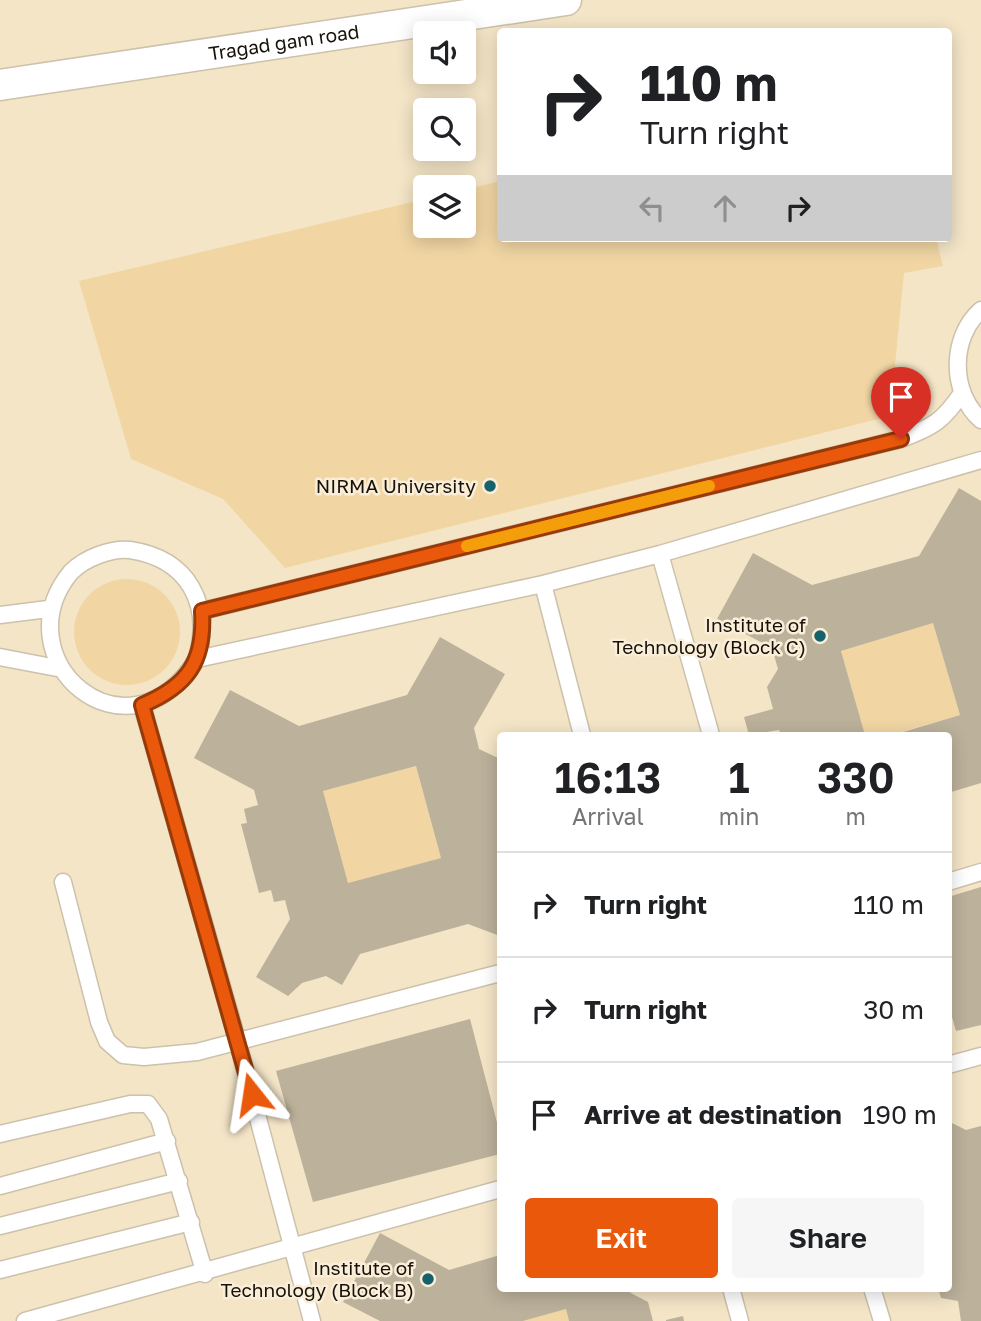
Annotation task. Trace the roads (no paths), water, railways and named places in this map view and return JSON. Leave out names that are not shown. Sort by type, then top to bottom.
[{"type":"street","name":"Tragad gam road","points":[[0,85],[566,0]]},
{"type":"lane","points":[[981,310],[961,339],[957,366],[962,393],[981,420]]},
{"type":"lane","points":[[202,611],[901,439],[926,430],[944,419],[962,393]]},
{"type":"lane","points":[[197,659],[543,584],[660,554],[981,460]]},
{"type":"lane","points":[[126,550],[152,555],[174,567],[192,587],[202,611],[203,635],[197,659],[184,680],[165,696],[142,705],[117,706],[93,700],[72,686],[57,667],[49,649],[46,629],[48,609],[59,585],[77,566],[100,554],[126,550]]},
{"type":"lane","points":[[660,554],[710,732]]},
{"type":"lane","points":[[543,584],[581,732]]},
{"type":"lane","points":[[0,615],[48,609]]},
{"type":"lane","points":[[0,657],[57,667]]},
{"type":"lane","points":[[142,705],[238,1043],[312,1321]]},
{"type":"lane","points":[[952,881],[981,872]]},
{"type":"lane","points":[[63,882],[99,1022],[107,1041],[122,1055],[144,1057],[197,1052],[497,974]]},
{"type":"lane","points":[[952,1064],[981,1056]]},
{"type":"lane","points":[[0,1134],[139,1103],[155,1110],[167,1141],[205,1274]]},
{"type":"lane","points":[[0,1186],[167,1141]]},
{"type":"lane","points":[[0,1226],[179,1181]]},
{"type":"lane","points":[[25,1321],[205,1274],[497,1190]]},
{"type":"lane","points":[[0,1270],[191,1222]]},
{"type":"lane","points":[[732,1292],[740,1321]]},
{"type":"lane","points":[[873,1292],[882,1321]]},
{"type":"place","name":"NIRMA University","points":[[490,486]]},
{"type":"place","name":"Institute of Technology (Block C)","points":[[820,636]]},
{"type":"place","name":"Institute of Technology (Block B)","points":[[428,1279]]}]
